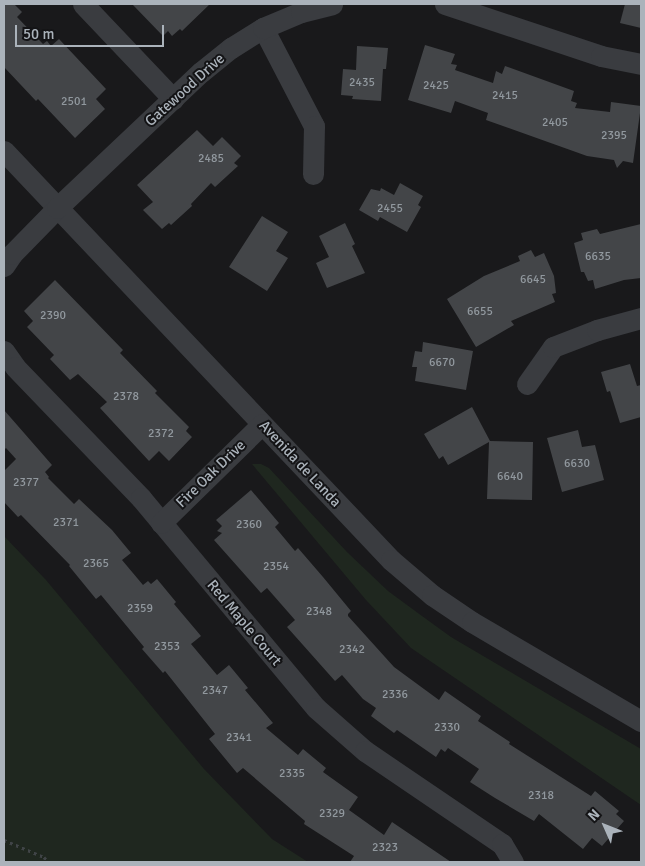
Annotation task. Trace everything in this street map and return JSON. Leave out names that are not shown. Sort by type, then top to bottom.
[{"type":"street","points":[[83,4],[173,99]]},
{"type":"street","name":"Gatewood Drive","points":[[57,208],[173,99],[231,48],[263,28],[301,12],[332,4]]},
{"type":"street","points":[[445,4],[601,56],[641,64]]},
{"type":"street","points":[[263,28],[314,126],[313,174]]},
{"type":"street","name":"Avenida de Landa","points":[[4,151],[391,560],[432,595],[472,622],[641,721]]},
{"type":"street","points":[[4,266],[12,254],[57,208]]},
{"type":"street","points":[[527,384],[554,347],[597,330],[641,318]]},
{"type":"street","name":"Red Maple Court","points":[[4,351],[16,367],[134,491],[316,708],[365,752],[502,844],[513,862]]},
{"type":"street","name":"Fire Oak Drive","points":[[161,523],[262,424]]},
{"type":"path","points":[[4,840],[44,857],[48,862]]},
{"type":"shaded area","points":[[252,464],[261,464],[269,468],[347,552],[388,591],[422,616],[451,637],[641,749],[641,805],[411,648],[366,600]]},
{"type":"shaded area","points":[[4,536],[46,580],[204,769],[272,839],[308,862],[4,862]]},
{"type":"building","points":[[4,4],[14,4],[22,12],[17,17],[43,44],[47,41],[51,46],[59,39],[106,89],[96,99],[105,109],[75,138],[4,67]]},
{"type":"building","points":[[132,4],[210,4],[182,31],[180,29],[172,36],[168,31],[163,36]]},
{"type":"building","points":[[625,4],[641,4],[641,28],[620,23]]},
{"type":"building","points":[[425,45],[455,54],[451,64],[457,65],[455,70],[493,83],[496,71],[502,74],[505,66],[574,91],[571,101],[577,103],[575,108],[610,112],[611,102],[641,106],[633,163],[623,161],[617,168],[614,160],[587,156],[486,120],[488,113],[455,101],[451,113],[408,100]]},
{"type":"building","points":[[357,46],[388,48],[386,69],[383,69],[381,101],[352,99],[353,96],[341,95],[343,69],[356,70]]},
{"type":"building","points":[[197,130],[213,146],[222,137],[241,156],[234,163],[238,166],[215,187],[211,183],[191,204],[192,206],[171,225],[169,223],[162,229],[143,210],[153,202],[137,185]]},
{"type":"building","points":[[400,183],[423,196],[418,205],[421,207],[407,232],[380,217],[378,221],[359,210],[371,189],[380,191],[381,188],[394,195]]},
{"type":"building","points":[[262,216],[288,232],[276,251],[288,258],[267,291],[229,267]]},
{"type":"building","points":[[345,223],[355,244],[352,246],[365,273],[327,288],[316,263],[329,257],[319,236]]},
{"type":"building","points":[[641,224],[641,278],[624,280],[595,289],[593,280],[588,281],[584,272],[581,272],[574,243],[583,240],[581,233],[597,229],[600,234]]},
{"type":"building","points":[[531,250],[535,257],[544,253],[554,276],[556,293],[552,294],[555,302],[511,321],[514,325],[476,347],[447,299],[484,276],[520,261],[518,256]]},
{"type":"building","points":[[55,280],[123,350],[120,353],[157,391],[155,393],[189,427],[186,431],[192,437],[169,461],[159,451],[149,461],[100,408],[107,402],[78,374],[70,380],[50,359],[54,355],[27,327],[33,321],[24,311]]},
{"type":"building","points":[[423,342],[473,351],[466,390],[415,381],[417,367],[412,367],[415,351],[422,352]]},
{"type":"building","points":[[630,364],[637,386],[641,385],[641,417],[620,423],[610,391],[607,392],[601,372]]},
{"type":"building","points":[[472,407],[490,441],[533,442],[532,500],[487,499],[489,442],[448,465],[443,456],[439,459],[424,434]]},
{"type":"building","points":[[4,410],[52,465],[45,472],[48,478],[74,504],[79,499],[112,530],[131,553],[122,560],[143,585],[148,581],[151,584],[157,579],[176,602],[174,604],[201,636],[191,644],[217,675],[229,665],[248,688],[245,690],[273,723],[266,728],[298,755],[303,749],[326,768],[323,772],[358,797],[349,810],[384,835],[392,822],[451,862],[350,862],[354,856],[304,824],[305,821],[243,768],[237,773],[209,739],[215,734],[165,671],[163,673],[142,649],[144,647],[101,595],[96,599],[70,565],[21,515],[18,517],[4,502],[4,471],[16,459],[6,448],[4,450]]},
{"type":"building","points":[[578,430],[582,447],[595,445],[604,480],[562,492],[547,438]]},
{"type":"building","points":[[251,490],[279,523],[275,527],[295,551],[298,548],[323,577],[351,611],[348,616],[394,667],[439,700],[445,691],[481,716],[478,721],[510,742],[509,744],[591,796],[595,791],[619,811],[616,814],[624,821],[602,846],[592,838],[583,849],[539,814],[534,821],[495,798],[470,782],[479,769],[448,748],[445,752],[441,749],[436,757],[397,730],[394,733],[371,716],[376,708],[363,699],[342,675],[335,681],[287,627],[295,620],[267,588],[261,593],[214,540],[222,533],[217,531],[222,526],[216,520]]}]
